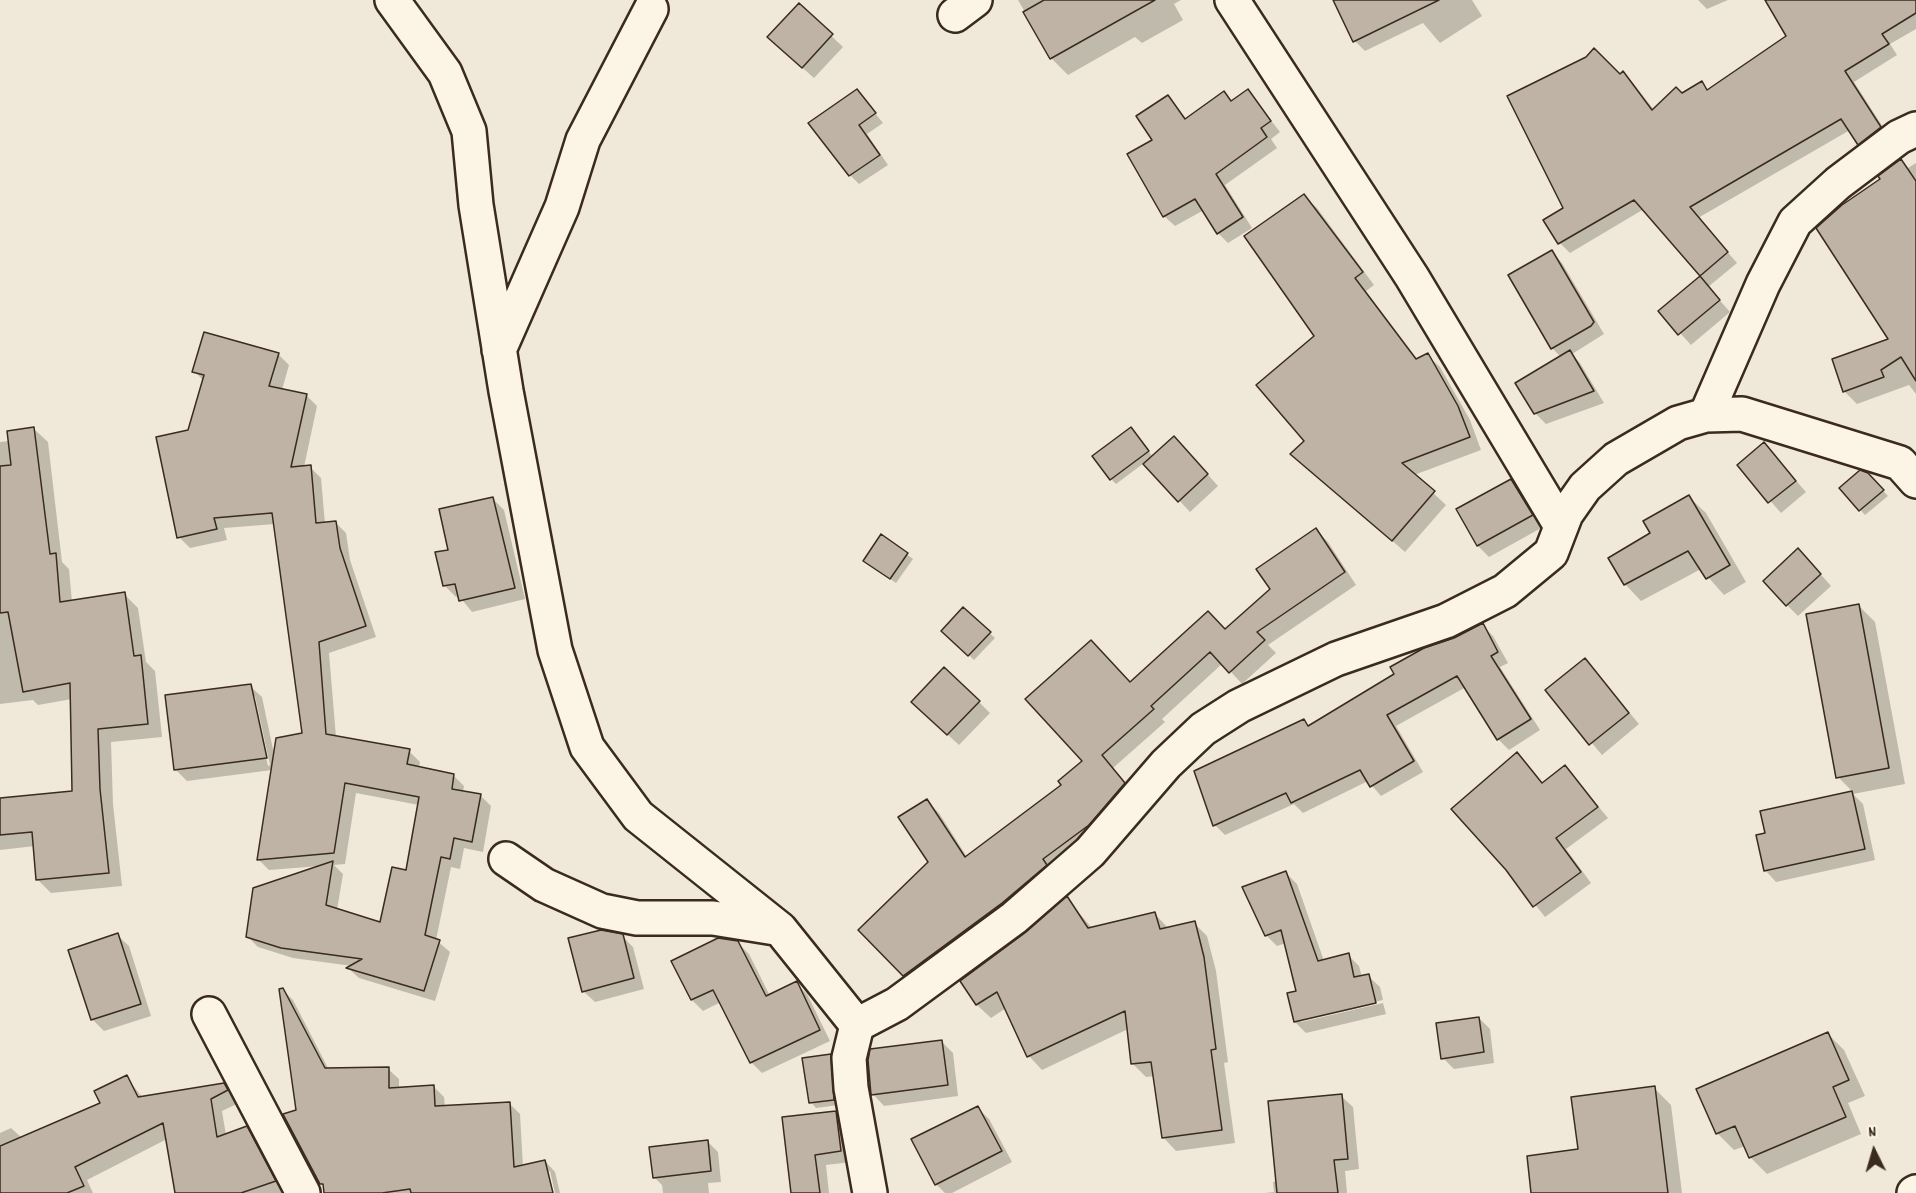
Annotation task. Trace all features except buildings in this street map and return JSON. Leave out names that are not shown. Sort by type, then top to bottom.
[{"type":"street","points":[[392,0],[445,73],[469,131],[476,205],[499,350],[555,650],[587,747],[638,816],[780,929],[857,1025]]},
{"type":"street","points":[[1232,0],[1412,277],[1561,526]]},
{"type":"street","points":[[499,350],[562,207],[583,140],[651,9]]},
{"type":"street","points":[[1706,415],[1763,284],[1795,222],[1838,183],[1899,137],[1916,129]]},
{"type":"street","points":[[870,1193],[851,1088],[849,1058],[857,1025],[897,1004],[1014,918],[1090,852],[1166,764],[1203,729],[1239,706],[1336,659],[1446,621],[1505,591],[1551,553],[1566,514],[1585,487],[1616,459],[1678,423],[1706,415],[1742,414],[1900,464],[1916,481]]},
{"type":"street","points":[[506,859],[544,885],[603,911],[637,918],[713,918],[780,929]]},
{"type":"street","points":[[209,1014],[303,1193]]}]
